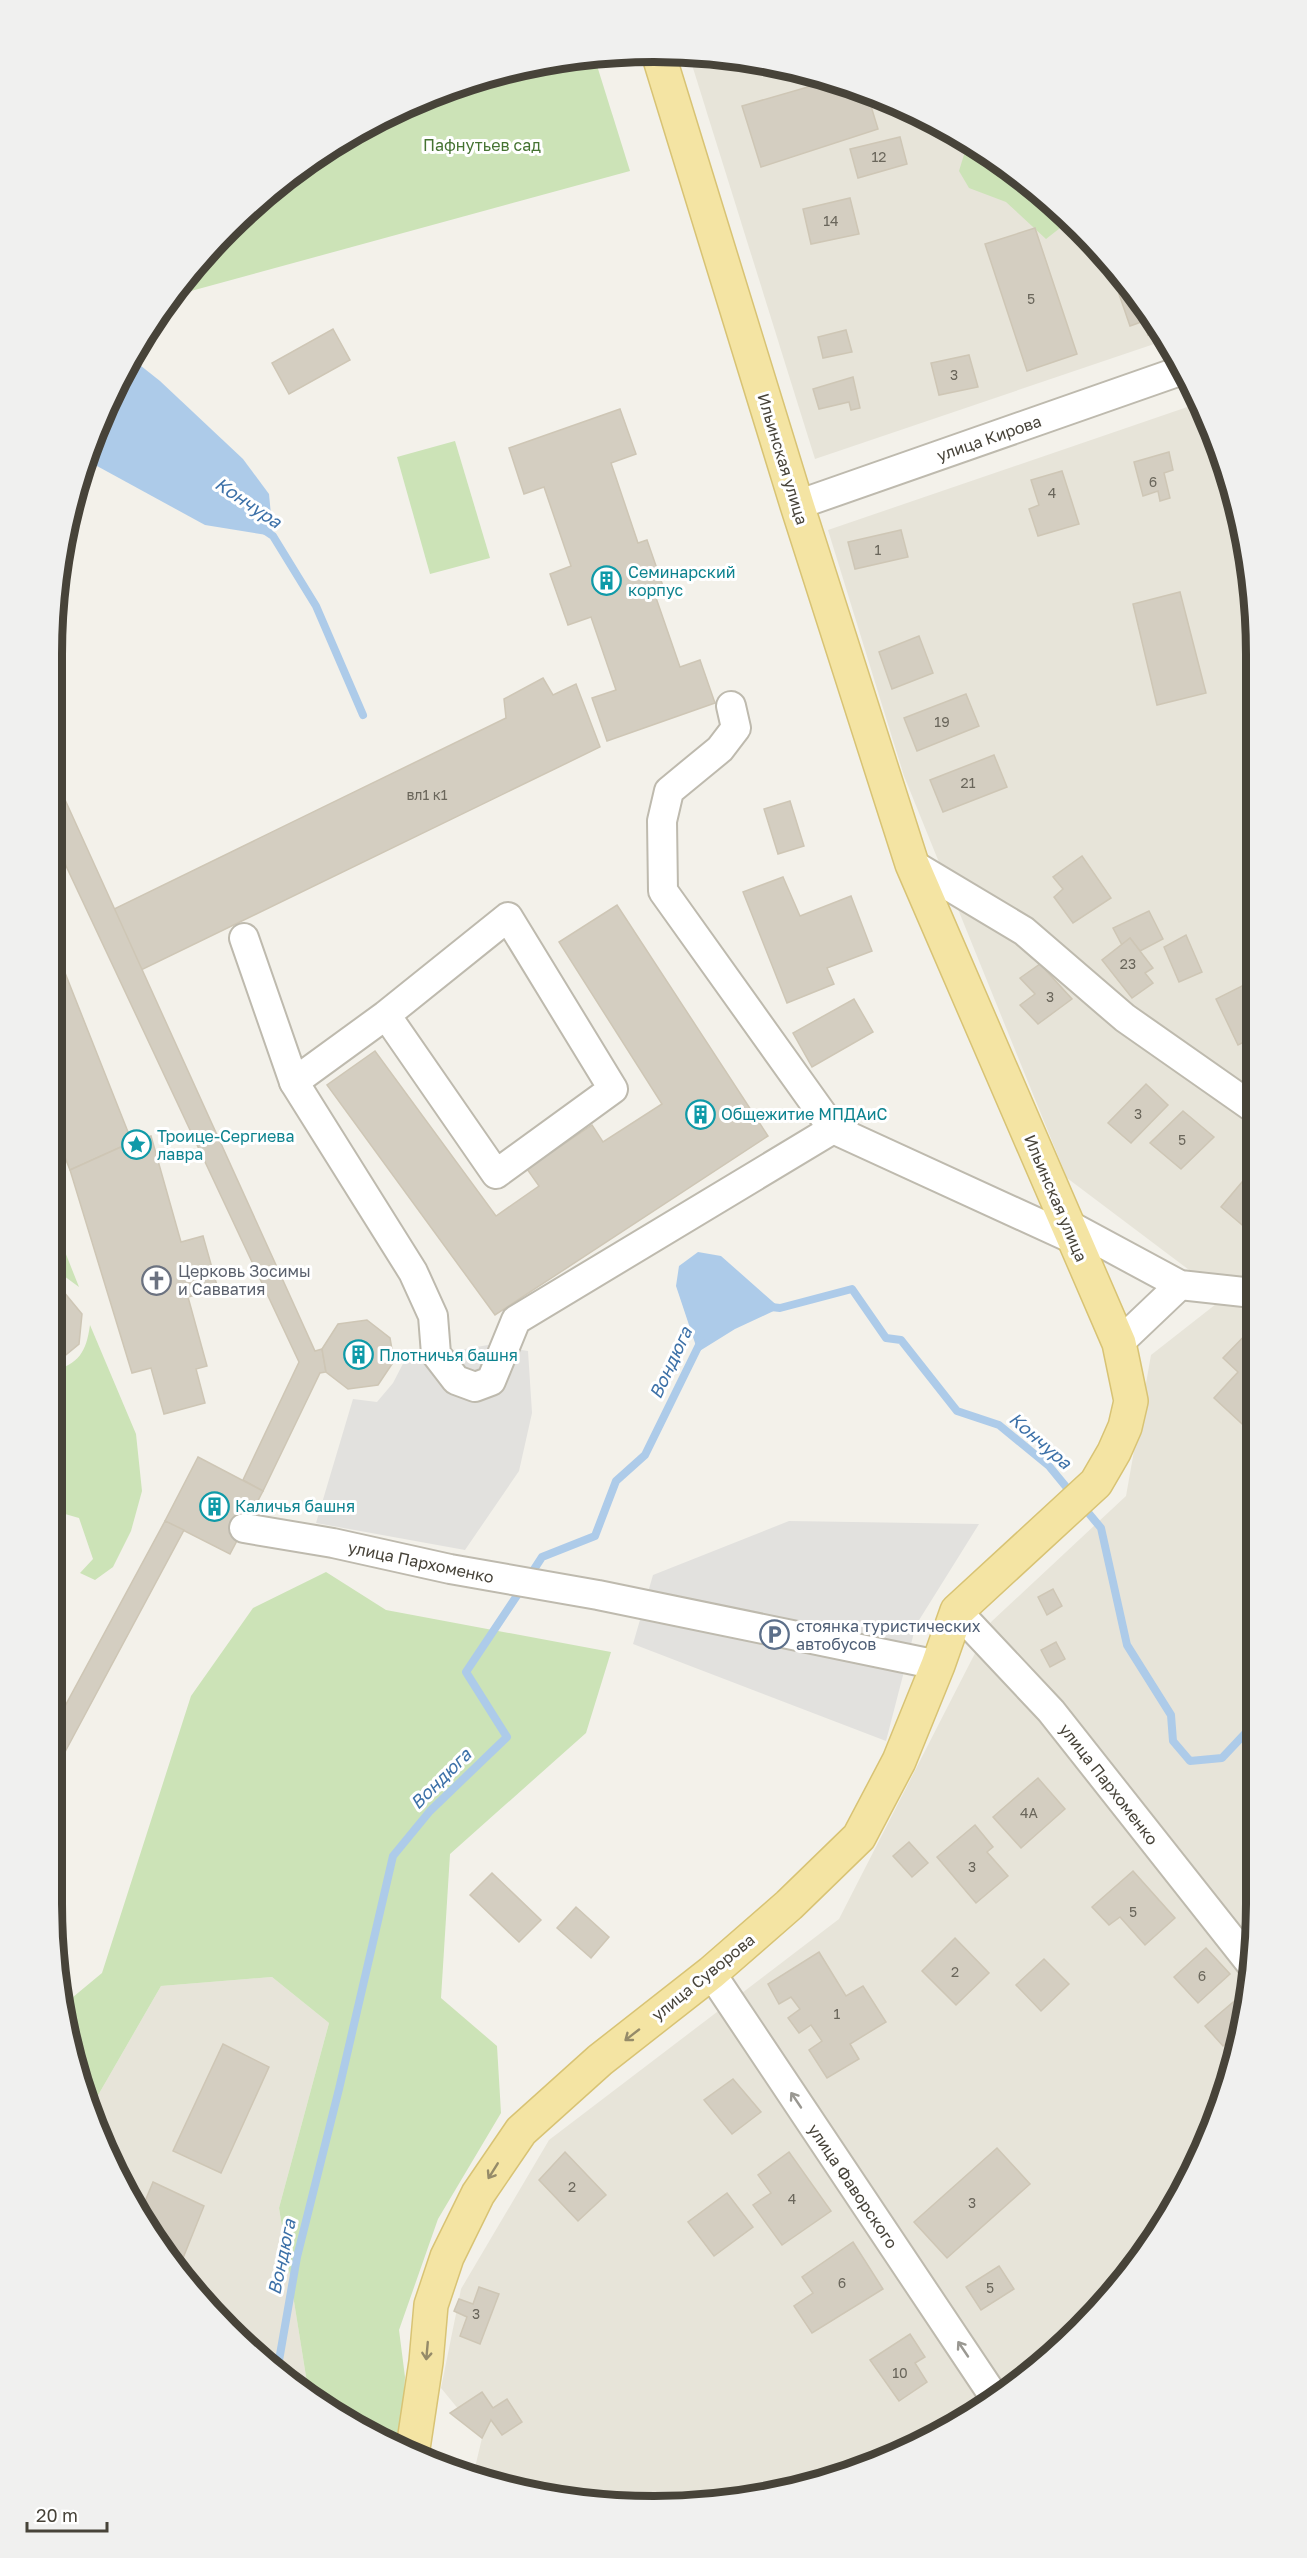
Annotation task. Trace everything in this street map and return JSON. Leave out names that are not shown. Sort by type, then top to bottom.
[{"type":"main road","name":"Ильинская улица","points":[[661,62],[797,505],[912,864],[1119,1342],[1131,1401],[1125,1427],[1096,1483],[1053,1521]]},
{"type":"main road","name":"улица Суворова","points":[[419,2447],[431,2305],[447,2257],[478,2194],[496,2167],[521,2132],[600,2060],[711,1973],[789,1905],[859,1837],[899,1761],[957,1611],[1053,1521]]},
{"type":"street","name":"улица Кирова","points":[[797,505],[1174,373]]},
{"type":"street","points":[[732,706],[736,728],[720,749],[669,791],[662,821],[663,891],[832,1129],[1070,1232],[1180,1285],[1246,1292]]},
{"type":"street","points":[[912,864],[1024,931],[1125,1018],[1246,1103]]},
{"type":"street","points":[[294,1082],[386,1015],[508,917],[613,1089],[496,1174],[386,1015]]},
{"type":"street","points":[[244,938],[294,1082],[412,1272],[433,1316],[436,1354],[456,1380],[475,1388],[491,1381],[516,1320],[832,1129]]},
{"type":"street","points":[[1119,1342],[1180,1285]]},
{"type":"street","name":"улица Пархоменко","points":[[244,1528],[333,1543],[450,1569],[598,1595],[938,1665]]},
{"type":"street","name":"улица Пархоменко","points":[[957,1611],[1051,1711],[1243,1954]]},
{"type":"street","name":"улица Фаворского","points":[[711,1973],[990,2391]]},
{"type":"shaded area","points":[[691,63],[769,73],[844,93],[880,107],[950,141],[1014,184],[1072,235],[1123,293],[1157,343],[815,459]]},
{"type":"shaded area","points":[[1190,406],[1214,463],[1225,500],[1240,576],[1246,654],[1246,1904],[1240,1982],[1234,2020],[1214,2095],[1184,2166],[1166,2200],[1146,2233],[1099,2295],[1044,2350],[1014,2374],[950,2417],[915,2435],[844,2465],[807,2476],[769,2485],[692,2495],[615,2495],[576,2491],[538,2485],[475,2469],[482,2438],[441,2388],[461,2289],[549,2140],[839,1919],[991,1622],[1126,1496],[1151,1355],[1225,1297],[1067,1178],[904,776],[828,530]]},
{"type":"shaded area","points":[[488,1345],[528,1351],[532,1413],[519,1471],[465,1550],[316,1523],[353,1399],[377,1402],[393,1383],[408,1354],[436,1354]]},
{"type":"shaded area","name":"стоянка туристических автобусов","points":[[789,1521],[979,1524],[916,1625],[886,1741],[633,1644],[653,1575]]},
{"type":"shaded area","points":[[272,1977],[329,2023],[279,2208],[307,2384],[263,2350],[235,2323],[184,2265],[141,2200],[123,2166],[95,2100],[161,1986]]},
{"type":"green space","name":"Пафнутьев сад","points":[[597,65],[630,171],[184,293],[208,263],[263,208],[325,161],[392,123],[427,107],[500,82],[538,73]]},
{"type":"green space","points":[[965,151],[1014,184],[1063,226],[1046,239],[1006,202],[969,188],[959,171]]},
{"type":"green space","points":[[455,441],[490,558],[430,574],[397,457]]},
{"type":"green space","points":[[62,1244],[79,1287],[62,1275]]},
{"type":"green space","points":[[90,1325],[136,1434],[142,1491],[131,1531],[113,1567],[95,1580],[80,1573],[93,1559],[79,1518],[62,1513],[62,1368],[80,1356]]},
{"type":"green space","points":[[326,1572],[386,1610],[611,1652],[586,1733],[450,1854],[441,1998],[497,2046],[501,2113],[438,2219],[399,2330],[405,2377],[402,2439],[357,2417],[307,2384],[279,2208],[329,2023],[272,1977],[161,1986],[95,2100],[73,2020],[70,2000],[102,1973],[191,1696],[253,1608]]},
{"type":"water","points":[[138,363],[160,381],[243,459],[269,494],[273,536],[205,525],[93,464],[107,427]]},
{"type":"water","points":[[698,1252],[721,1256],[780,1308],[735,1329],[698,1352],[676,1286],[679,1266]]},
{"type":"building","points":[[816,85],[870,103],[878,129],[761,167],[742,106]]},
{"type":"building","points":[[900,137],[907,164],[858,178],[850,149]]},
{"type":"building","points":[[850,198],[859,234],[811,244],[803,209]]},
{"type":"building","points":[[1035,228],[1077,354],[1027,371],[985,244]]},
{"type":"building","points":[[1123,293],[1143,321],[1130,326],[1119,294]]},
{"type":"building","points":[[1145,323],[1151,334],[1148,335]]},
{"type":"building","points":[[333,329],[350,360],[289,394],[272,363]]},
{"type":"building","points":[[846,330],[852,352],[823,358],[818,337]]},
{"type":"building","points":[[969,355],[978,387],[939,395],[931,363]]},
{"type":"building","points":[[853,377],[860,408],[851,410],[849,402],[819,409],[813,389]]},
{"type":"building","name":"Семинарский корпус","points":[[620,409],[636,454],[611,463],[638,543],[647,540],[664,589],[654,592],[680,667],[700,660],[715,703],[607,741],[592,698],[616,690],[591,617],[568,625],[550,574],[571,566],[544,487],[524,494],[509,448]]},
{"type":"building","points":[[1169,452],[1173,470],[1164,473],[1170,498],[1160,501],[1158,491],[1143,496],[1134,462]]},
{"type":"building","points":[[1062,471],[1079,524],[1038,536],[1029,509],[1039,505],[1031,480]]},
{"type":"building","points":[[901,530],[908,557],[855,569],[848,542]]},
{"type":"building","points":[[1180,592],[1206,693],[1157,705],[1133,604]]},
{"type":"building","points":[[919,636],[933,673],[892,689],[879,652]]},
{"type":"building","points":[[543,678],[553,695],[576,684],[600,747],[141,970],[114,909],[506,718],[504,699]]},
{"type":"building","points":[[966,694],[979,726],[917,751],[904,718]]},
{"type":"building","points":[[994,755],[1007,787],[943,812],[930,780]]},
{"type":"building","points":[[62,793],[315,1351],[322,1349],[326,1372],[320,1373],[263,1491],[243,1480],[299,1362],[62,857]]},
{"type":"building","points":[[790,801],[804,846],[778,854],[764,809]]},
{"type":"building","points":[[1082,856],[1111,898],[1073,923],[1054,897],[1063,889],[1053,877]]},
{"type":"building","points":[[783,877],[800,916],[851,896],[872,951],[827,968],[834,984],[787,1003],[743,892]]},
{"type":"building","name":"Общежитие МПДАиС","points":[[617,905],[768,1136],[495,1315],[327,1085],[375,1051],[496,1216],[539,1186],[527,1169],[592,1125],[603,1142],[662,1104],[559,942]]},
{"type":"building","points":[[1149,911],[1163,939],[1140,951],[1130,938],[1122,945],[1113,928]]},
{"type":"building","points":[[1186,935],[1202,972],[1179,982],[1164,947]]},
{"type":"building","points":[[1130,938],[1153,968],[1145,973],[1153,983],[1132,998],[1102,960]]},
{"type":"building","points":[[1040,964],[1072,999],[1038,1024],[1020,1005],[1035,994],[1020,978]]},
{"type":"building","points":[[62,965],[132,1142],[70,1170],[62,1150]]},
{"type":"building","points":[[1246,984],[1246,1041],[1238,1045],[1216,999]]},
{"type":"building","points":[[854,999],[873,1032],[812,1067],[793,1033]]},
{"type":"building","points":[[1146,1084],[1168,1105],[1131,1143],[1108,1123]]},
{"type":"building","points":[[1183,1111],[1214,1137],[1181,1169],[1150,1143]]},
{"type":"building","points":[[151,1136],[181,1242],[203,1236],[218,1289],[188,1297],[207,1366],[196,1369],[205,1403],[164,1414],[151,1368],[132,1373],[70,1170],[132,1142]]},
{"type":"building","points":[[1246,1177],[1246,1228],[1221,1207]]},
{"type":"building","points":[[62,1291],[82,1314],[79,1344],[62,1358]]},
{"type":"building","name":"Плотничья башня","points":[[367,1320],[390,1338],[394,1361],[378,1385],[348,1389],[326,1372],[322,1349],[338,1324]]},
{"type":"building","points":[[1246,1334],[1246,1428],[1214,1398],[1238,1372],[1223,1358]]},
{"type":"building","name":"Каличья башня","points":[[198,1457],[263,1491],[230,1554],[165,1521]]},
{"type":"building","points":[[165,1521],[184,1530],[62,1757],[62,1712]]},
{"type":"building","points":[[1053,1589],[1062,1606],[1047,1615],[1038,1597]]},
{"type":"building","points":[[1056,1642],[1065,1659],[1050,1667],[1041,1650]]},
{"type":"building","points":[[1038,1778],[1065,1809],[1021,1848],[993,1817]]},
{"type":"building","points":[[975,1825],[993,1847],[987,1852],[1008,1876],[976,1903],[937,1857]]},
{"type":"building","points":[[909,1842],[928,1863],[912,1877],[893,1856]]},
{"type":"building","points":[[1133,1871],[1175,1918],[1145,1945],[1120,1917],[1109,1925],[1092,1907]]},
{"type":"building","points":[[492,1873],[541,1920],[519,1942],[470,1895]]},
{"type":"building","points":[[576,1907],[609,1937],[591,1958],[557,1928]]},
{"type":"building","points":[[955,1938],[989,1973],[956,2005],[922,1971]]},
{"type":"building","points":[[1206,1948],[1230,1974],[1198,2003],[1174,1977]]},
{"type":"building","points":[[819,1952],[846,1996],[863,1986],[886,2022],[850,2044],[859,2059],[827,2078],[809,2050],[822,2041],[811,2025],[799,2033],[788,2018],[800,2009],[791,1997],[779,2004],[768,1984]]},
{"type":"building","points":[[1044,1959],[1069,1984],[1041,2011],[1016,1985]]},
{"type":"building","points":[[1237,1998],[1229,2041],[1223,2046],[1205,2026]]},
{"type":"building","points":[[223,2044],[269,2067],[221,2173],[173,2151]]},
{"type":"building","points":[[733,2079],[761,2112],[732,2134],[704,2100]]},
{"type":"building","points":[[997,2148],[1030,2184],[947,2258],[914,2222]]},
{"type":"building","points":[[565,2152],[606,2195],[578,2221],[539,2180]]},
{"type":"building","points":[[789,2152],[831,2211],[782,2245],[753,2205],[771,2193],[758,2175]]},
{"type":"building","points":[[153,2182],[204,2206],[182,2262],[161,2233],[144,2205]]},
{"type":"building","points":[[727,2193],[753,2227],[714,2256],[688,2222]]},
{"type":"building","points":[[853,2242],[883,2289],[812,2333],[794,2306],[813,2293],[802,2277]]},
{"type":"building","points":[[999,2266],[1014,2289],[981,2310],[966,2287]]},
{"type":"building","points":[[479,2287],[499,2294],[480,2344],[460,2336],[467,2317],[454,2311],[459,2299],[473,2304]]},
{"type":"building","points":[[910,2334],[925,2357],[915,2363],[927,2382],[899,2401],[870,2360]]},
{"type":"building","points":[[482,2392],[493,2408],[507,2399],[522,2422],[502,2435],[491,2420],[482,2438],[450,2413]]},
{"type":"waterway","name":"Кончура","points":[[264,530],[273,536],[316,606],[363,715]]},
{"type":"waterway","name":"Кончура","points":[[771,1307],[780,1308],[852,1289],[886,1338],[901,1340],[957,1411],[999,1425],[1049,1466],[1072,1494]]},
{"type":"waterway","name":"Вондюга","points":[[529,1577],[542,1557],[595,1536],[616,1481],[645,1455],[701,1341]]},
{"type":"waterway","name":"Кончура","points":[[1081,1504],[1101,1528],[1127,1645],[1171,1715],[1173,1741],[1190,1761],[1222,1758],[1246,1732]]},
{"type":"waterway","name":"Вондюга","points":[[279,2363],[297,2257],[393,1856],[430,1811],[507,1737],[466,1672],[522,1588]]},
{"type":"place","name":"Семинарский корпус","points":[[607,581]]},
{"type":"place","name":"Общежитие МПДАиС","points":[[700,1114]]},
{"type":"place","name":"Троице-Сергиева лавра","points":[[136,1145]]},
{"type":"place","name":"Церковь Зосимы и Савватия","points":[[157,1280]]},
{"type":"place","name":"Плотничья башня","points":[[358,1355]]},
{"type":"place","name":"Каличья башня","points":[[214,1506]]},
{"type":"place","name":"стоянка туристических автобусов","points":[[775,1635]]}]
